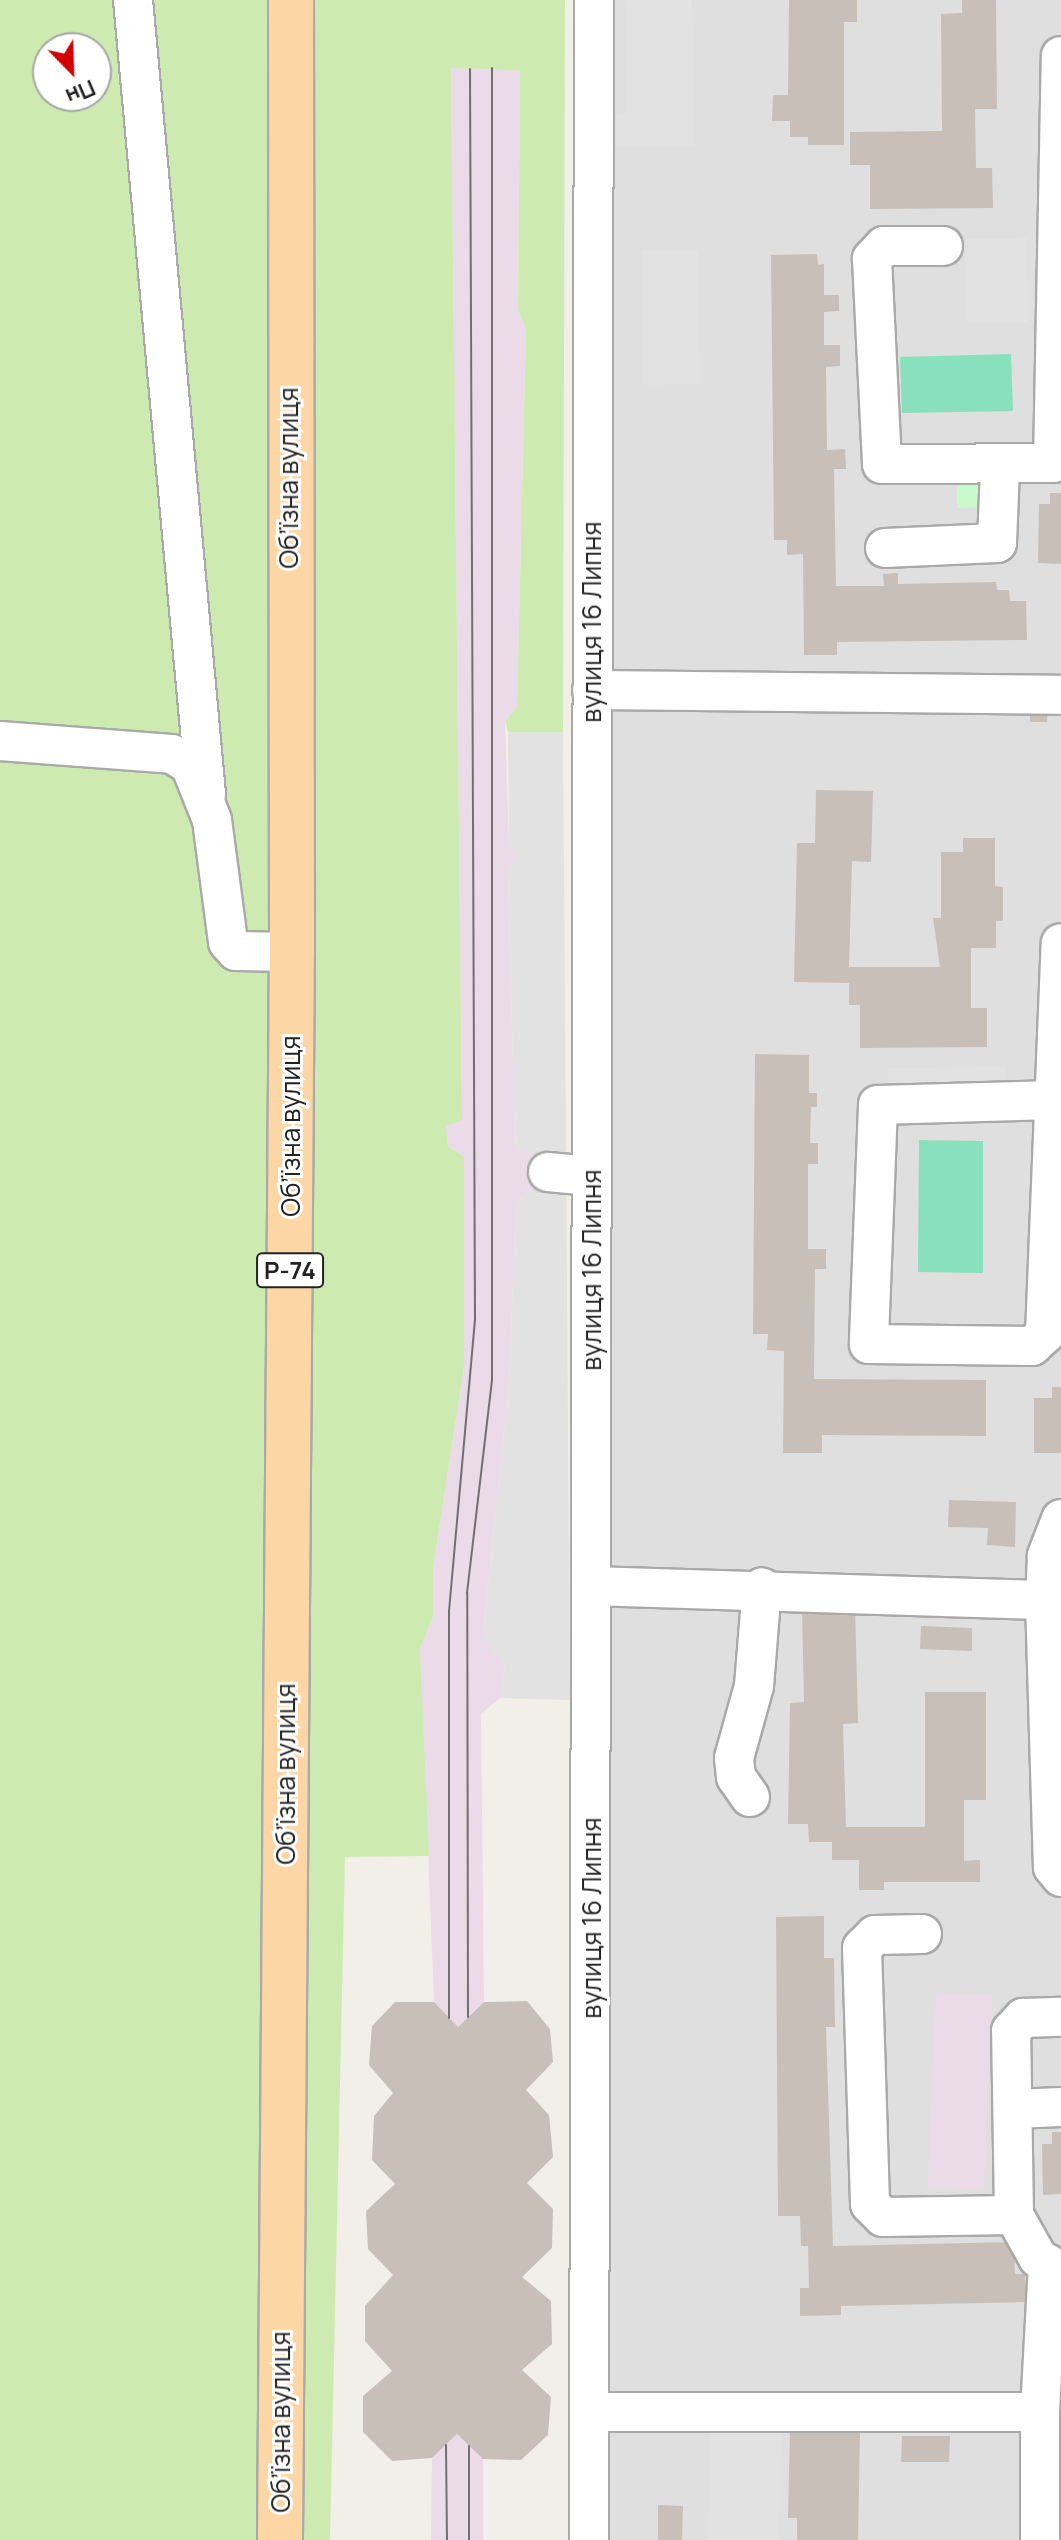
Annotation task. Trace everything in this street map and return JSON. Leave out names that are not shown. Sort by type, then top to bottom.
[{"type":"main road","name":"Обʼїзна вулиця","points":[[280,2540],[292,952],[291,0]]},
{"type":"street","points":[[133,0],[206,795],[228,942],[236,951],[292,952]]},
{"type":"street","name":"вулиця 16 Липня","points":[[589,2540],[594,0]]},
{"type":"street","points":[[943,246],[884,246],[872,259],[878,455],[891,467],[1044,466],[1057,453],[1061,56]]},
{"type":"street","points":[[885,548],[997,543],[1000,467]]},
{"type":"street","points":[[592,690],[1061,695]]},
{"type":"street","points":[[0,741],[172,754],[190,765],[206,795]]},
{"type":"street","points":[[1054,1100],[878,1105],[869,1344],[1041,1342],[1054,1100],[1061,943]]},
{"type":"street","points":[[548,1172],[591,1176]]},
{"type":"street","points":[[1061,1519],[1047,1556],[1045,1600],[1054,1685],[1053,1867],[1061,1877]]},
{"type":"street","points":[[593,1586],[762,1587],[1045,1600]]},
{"type":"street","points":[[750,1797],[736,1777],[734,1758],[754,1686],[762,1587]]},
{"type":"street","points":[[922,1934],[875,1935],[862,1948],[870,2204],[883,2217],[1014,2215]]},
{"type":"street","points":[[1040,2540],[1051,2497],[1040,2412],[1054,2264],[1038,2258],[1014,2215],[1014,2022],[1061,2017]]},
{"type":"street","points":[[1013,2109],[1061,2107]]},
{"type":"street","points":[[590,2412],[1040,2412]]},
{"type":"shaded area","points":[[594,0],[1061,0],[1061,2540],[590,2540]]},
{"type":"shaded area","points":[[625,0],[692,0],[695,147],[593,147],[593,119],[627,113]]},
{"type":"shaded area","points":[[451,68],[520,69],[518,310],[526,329],[517,707],[505,721],[509,843],[516,857],[508,871],[515,1148],[530,1154],[529,1192],[516,1203],[509,1383],[483,1634],[505,1668],[500,1698],[481,1714],[484,2002],[458,2027],[434,2002],[420,1648],[433,1617],[433,1568],[464,1367],[464,1157],[448,1146],[446,1126],[462,1119]]},
{"type":"shaded area","points":[[1027,238],[1028,322],[967,322],[966,239]]},
{"type":"shaded area","points":[[698,250],[700,384],[643,385],[641,251]]},
{"type":"shaded area","points":[[508,732],[563,732],[570,1700],[500,1698],[505,1668],[483,1635],[509,1383],[516,1203],[529,1192],[530,1154],[515,1148],[508,871],[516,857],[509,843]]},
{"type":"shaded area","points":[[1006,1067],[1006,1096],[888,1097],[888,1068]]},
{"type":"shaded area","points":[[936,1993],[992,1995],[984,2189],[928,2187]]},
{"type":"shaded area","points":[[710,2428],[781,2429],[779,2540],[708,2540]]},
{"type":"shaded area","points":[[457,2434],[483,2459],[483,2540],[431,2540],[432,2458]]},
{"type":"green space","points":[[0,0],[565,0],[563,732],[508,732],[505,721],[517,707],[526,329],[518,310],[520,70],[451,68],[462,1120],[446,1126],[448,1146],[464,1157],[464,1367],[433,1568],[433,1617],[420,1648],[429,1856],[345,1857],[330,2540],[0,2540]]},
{"type":"green space","points":[[1011,354],[1013,411],[902,413],[900,357]]},
{"type":"green space","points":[[992,477],[992,507],[957,508],[957,478]]},
{"type":"green space","points":[[919,1140],[983,1141],[983,1273],[918,1272]]},
{"type":"building","points":[[789,0],[857,0],[857,22],[844,22],[844,145],[808,145],[808,137],[790,137],[790,121],[772,121],[773,95],[788,95]]},
{"type":"building","points":[[962,0],[996,0],[997,109],[975,109],[976,168],[992,168],[993,208],[870,209],[870,165],[850,165],[850,132],[942,131],[941,14],[962,13]]},
{"type":"building","points":[[817,254],[818,265],[824,264],[824,295],[839,295],[839,311],[824,312],[824,345],[840,345],[840,366],[826,367],[827,450],[845,449],[846,469],[834,469],[836,586],[884,586],[883,574],[898,573],[898,584],[996,582],[997,590],[1009,590],[1010,601],[1026,601],[1027,640],[837,642],[837,655],[804,655],[803,554],[787,555],[787,540],[774,540],[771,255]]},
{"type":"building","points":[[1050,493],[1061,493],[1061,564],[1038,563],[1039,504],[1050,504]]},
{"type":"building","points":[[1030,704],[1048,705],[1047,722],[1030,722]]},
{"type":"building","points":[[816,790],[873,791],[871,862],[852,861],[849,967],[940,967],[933,918],[941,918],[941,852],[963,852],[963,838],[995,838],[995,886],[1003,887],[1003,921],[996,921],[996,948],[971,948],[971,1008],[987,1008],[987,1047],[860,1048],[860,1005],[849,1005],[849,983],[794,982],[797,843],[815,843]]},
{"type":"building","points":[[755,1054],[809,1055],[809,1093],[817,1093],[817,1107],[811,1107],[810,1143],[818,1143],[818,1164],[808,1164],[808,1249],[826,1249],[826,1269],[815,1269],[814,1379],[986,1380],[986,1436],[822,1435],[822,1453],[783,1453],[784,1351],[767,1350],[768,1334],[753,1334]]},
{"type":"building","points":[[1052,1387],[1061,1387],[1061,1453],[1034,1453],[1034,1398],[1052,1398]]},
{"type":"building","points":[[949,1500],[1016,1502],[1015,1547],[987,1545],[988,1528],[948,1527]]},
{"type":"building","points":[[855,1607],[858,1723],[843,1724],[846,1827],[925,1827],[925,1692],[986,1692],[986,1800],[964,1800],[964,1861],[980,1860],[980,1882],[884,1882],[884,1890],[859,1890],[859,1860],[832,1860],[832,1842],[809,1842],[808,1824],[788,1824],[790,1703],[804,1702],[802,1608]]},
{"type":"building","points":[[921,1626],[972,1628],[972,1651],[920,1649]]},
{"type":"building","points":[[824,1916],[824,1958],[834,1958],[835,2027],[826,2027],[833,2246],[1014,2242],[1015,2274],[1025,2274],[1026,2302],[841,2306],[841,2315],[800,2316],[800,2288],[809,2288],[808,2246],[801,2246],[800,2216],[778,2216],[776,1917]]},
{"type":"building","points":[[527,2001],[550,2029],[553,2062],[526,2090],[549,2115],[553,2157],[527,2183],[553,2209],[552,2248],[522,2277],[551,2301],[552,2344],[522,2370],[551,2397],[548,2435],[521,2460],[483,2459],[457,2434],[432,2458],[392,2461],[363,2432],[363,2396],[392,2371],[365,2341],[365,2306],[393,2275],[368,2249],[366,2211],[395,2184],[372,2160],[374,2116],[393,2093],[369,2065],[372,2026],[395,2002],[434,2002],[458,2027],[484,2002]]},
{"type":"building","points":[[1052,2132],[1061,2132],[1061,2194],[1043,2195],[1042,2144],[1052,2144]]},
{"type":"building","points":[[790,2430],[860,2432],[858,2540],[797,2540],[797,2518],[788,2518]]},
{"type":"building","points":[[902,2436],[950,2436],[949,2462],[901,2462]]},
{"type":"building","points":[[658,2505],[683,2506],[682,2540],[658,2540]]},
{"type":"tram line","points":[[468,2017],[467,1593],[492,1379],[492,68]]},
{"type":"tram line","points":[[449,2018],[449,1611],[475,1318],[470,69]]},
{"type":"tram line","points":[[446,2445],[447,2540]]},
{"type":"tram line","points":[[469,2446],[469,2540]]}]
